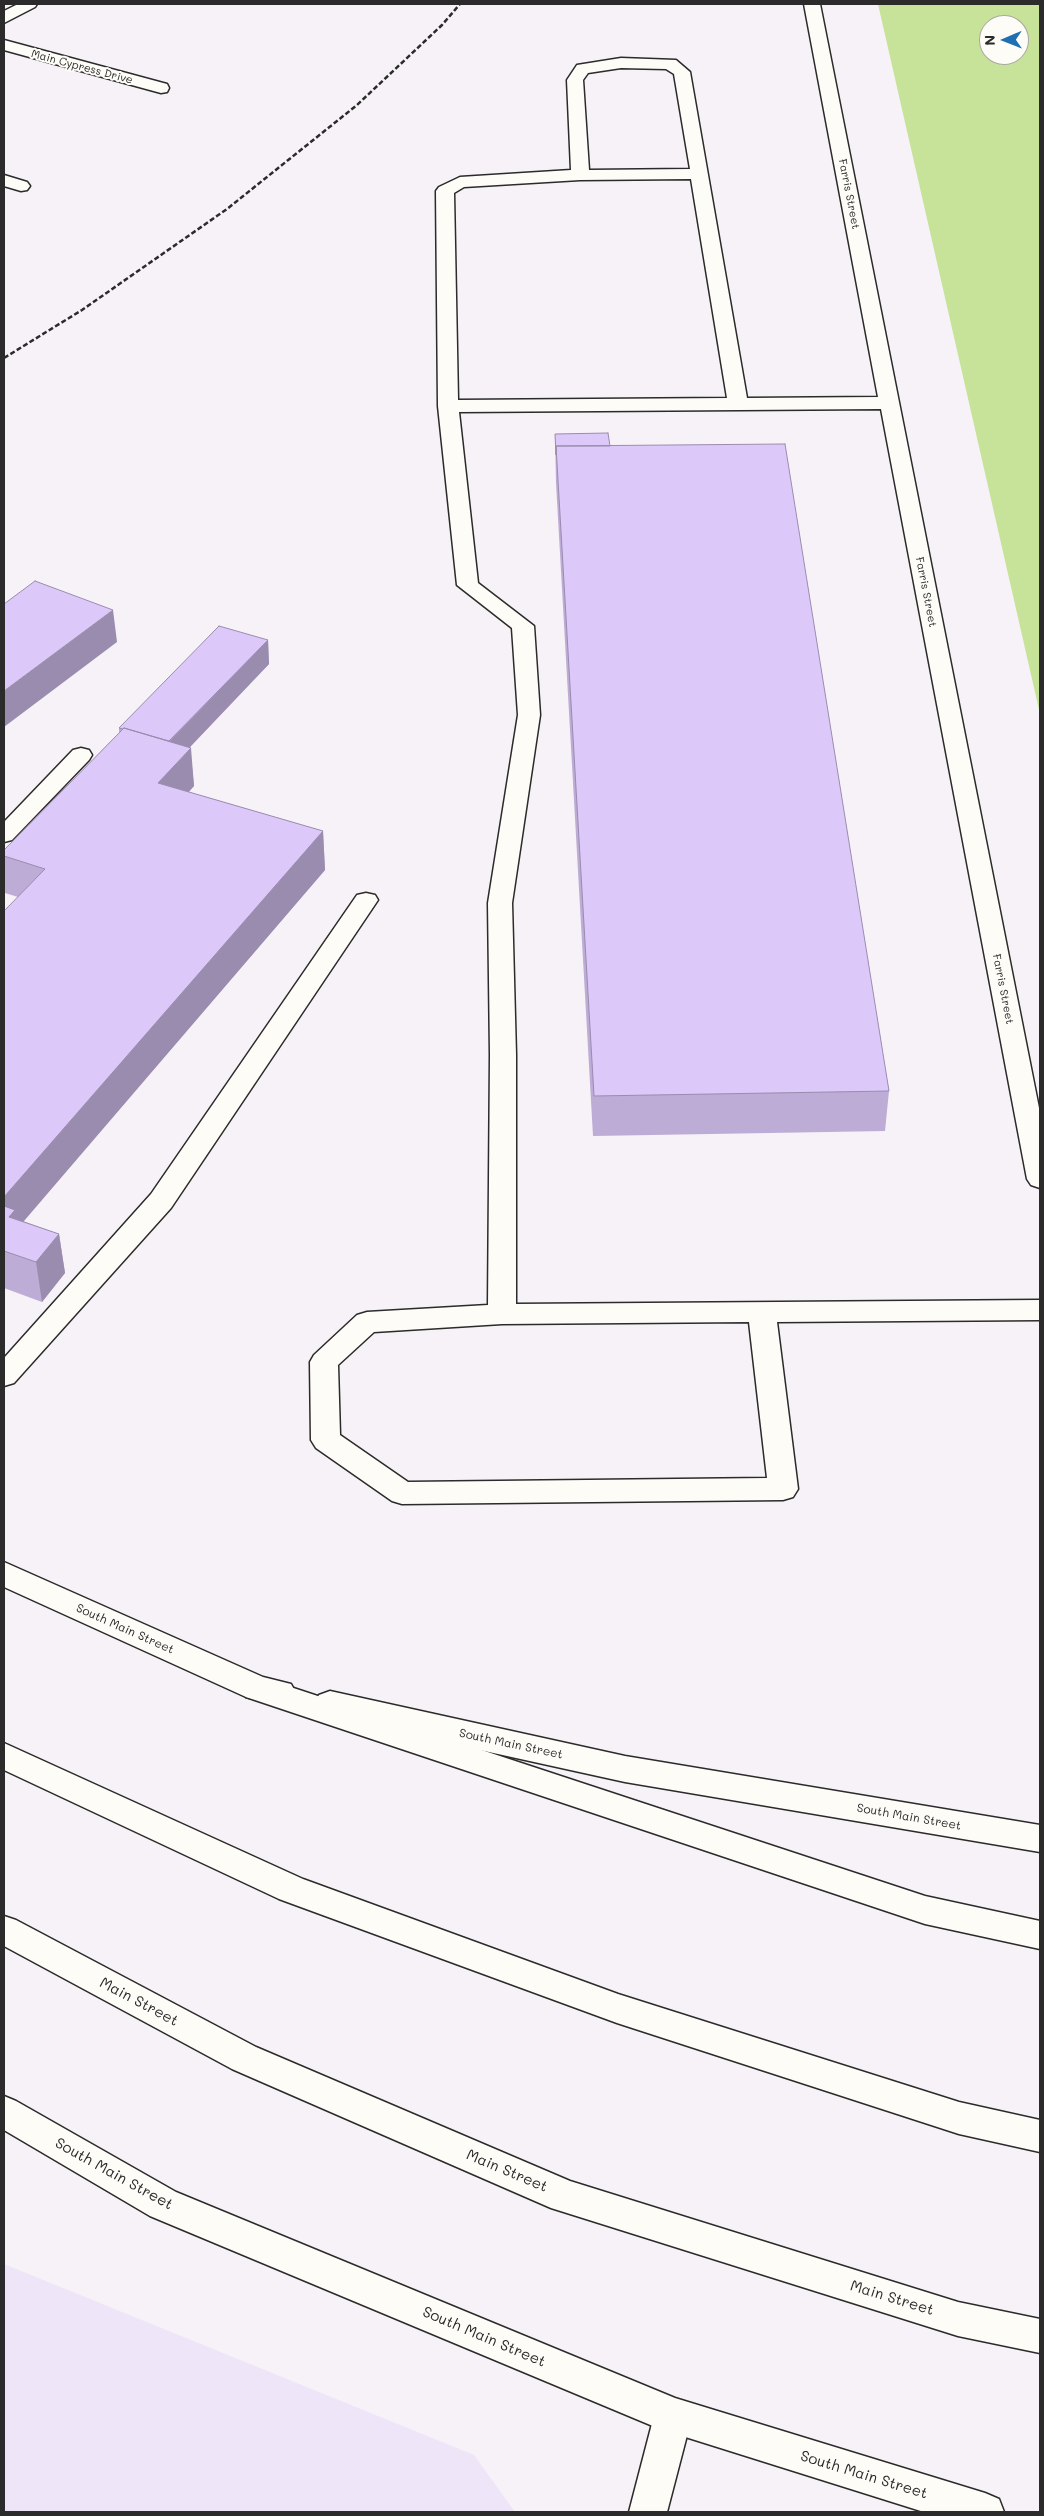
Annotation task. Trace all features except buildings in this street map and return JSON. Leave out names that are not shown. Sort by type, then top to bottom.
[{"type":"main road","points":[[4,18],[29,4]]},
{"type":"main road","name":"Farris Street","points":[[812,4],[1040,1180]]},
{"type":"main road","name":"Main Cypress Drive","points":[[4,45],[161,88]]},
{"type":"main road","points":[[580,176],[575,80],[583,69],[621,63],[670,64],[682,72],[738,403]]},
{"type":"main road","points":[[502,1314],[503,1055],[500,902],[529,715],[523,626],[468,586],[448,406],[445,191],[460,182],[580,176],[699,174]]},
{"type":"main road","points":[[4,180],[21,186]]},
{"type":"main road","points":[[448,406],[890,402]]},
{"type":"main road","points":[[4,835],[81,755]]},
{"type":"main road","points":[[4,1376],[160,1201],[366,900]]},
{"type":"main road","points":[[762,1311],[783,1489],[402,1493],[326,1440],[324,1362],[367,1322],[502,1314],[762,1311],[1040,1310]]},
{"type":"main road","name":"South Main Street","points":[[4,1574],[257,1688],[625,1769],[1040,1839]]},
{"type":"main road","points":[[257,1688],[527,1776],[925,1910],[1040,1935]]},
{"type":"main road","points":[[4,1756],[291,1889],[617,2008],[959,2118],[1040,2136]]},
{"type":"main road","name":"Main Street","points":[[4,1930],[244,2058],[564,2196],[958,2318],[1040,2336]]},
{"type":"main road","name":"South Main Street","points":[[4,2112],[163,2204],[673,2416],[985,2512]]},
{"type":"main road","points":[[648,2512],[673,2416]]},
{"type":"shaded area","points":[[4,2264],[474,2455],[515,2512],[4,2512]]},
{"type":"green space","points":[[878,4],[1040,4],[1040,714]]},
{"type":"railway","points":[[4,358],[82,310],[227,209],[357,105],[442,25],[460,4]]}]
